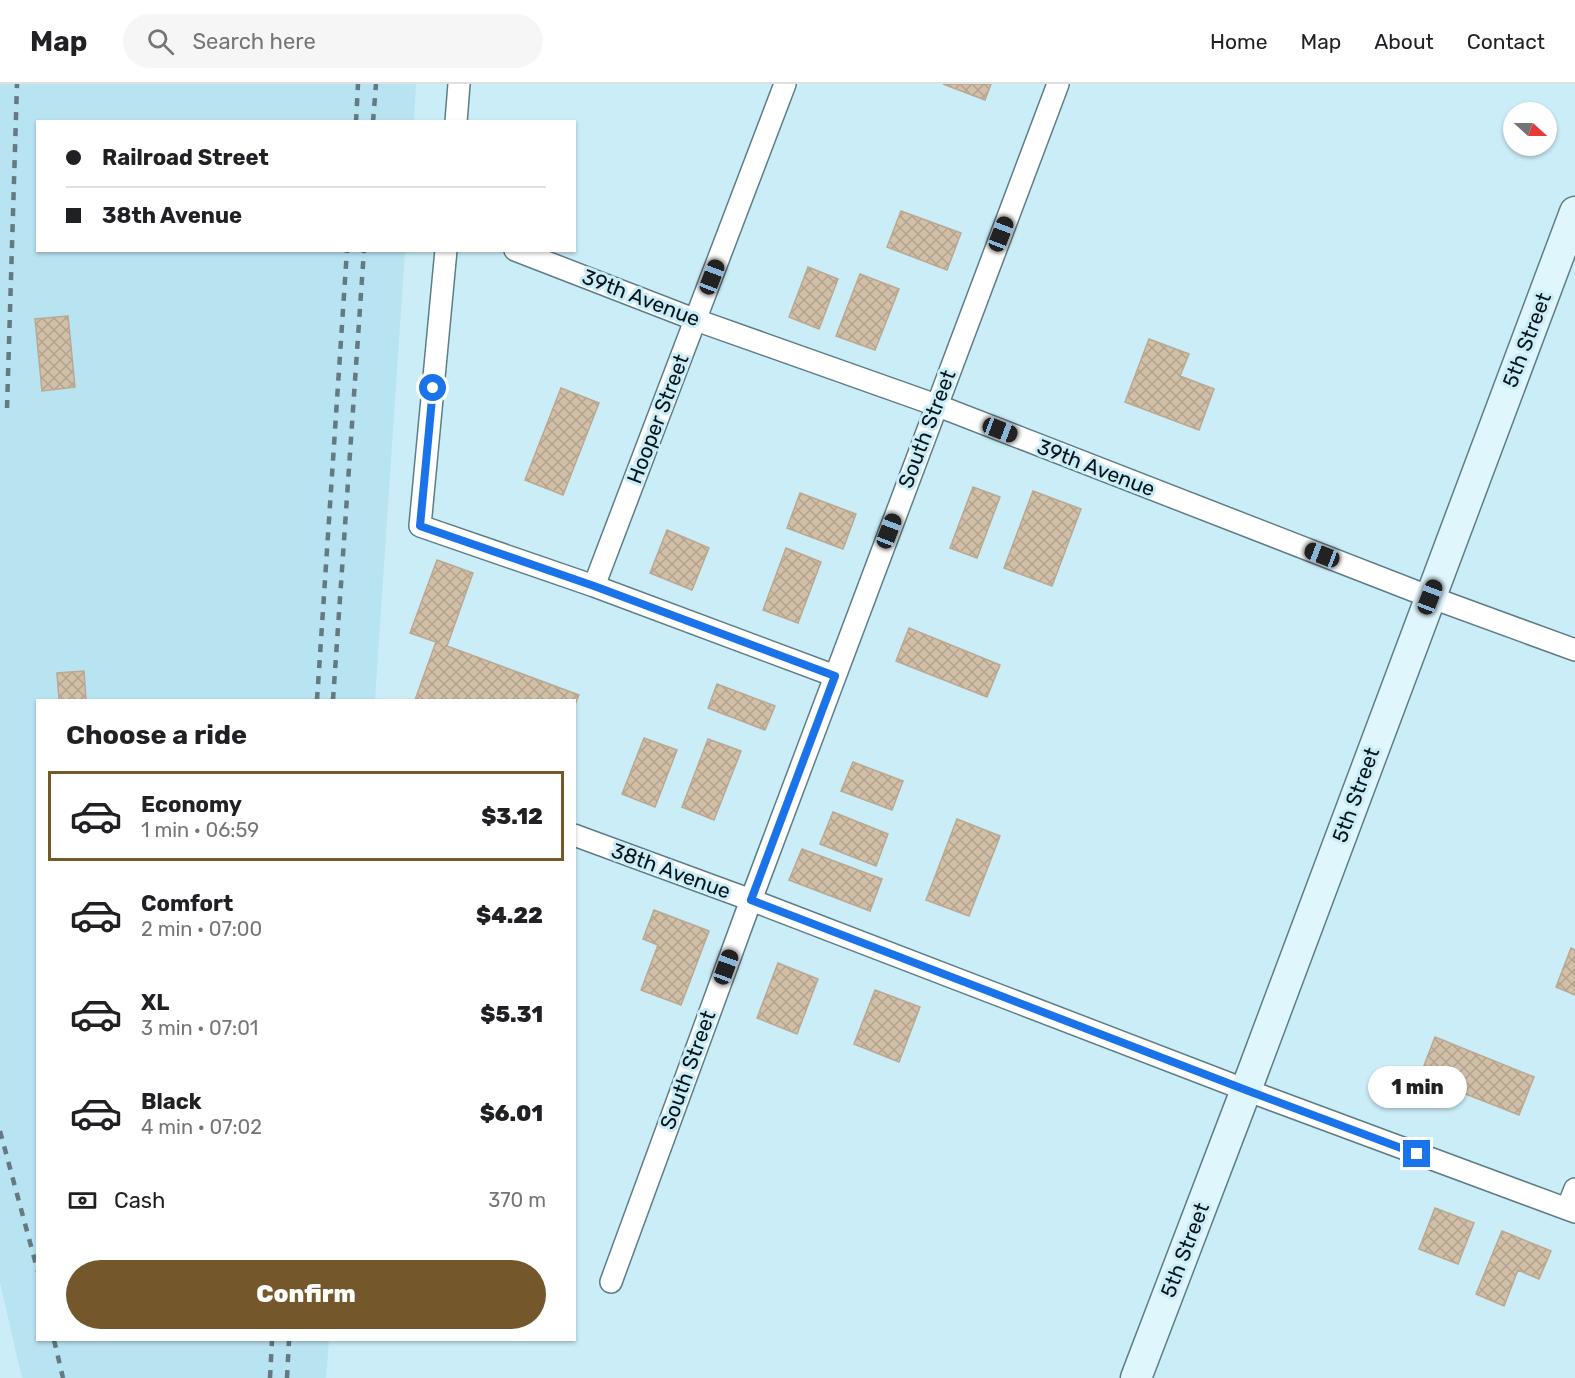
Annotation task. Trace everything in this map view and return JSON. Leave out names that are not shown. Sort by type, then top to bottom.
[{"type":"street","points":[[456,120],[459,84]]},
{"type":"street","name":"Hooper Street","points":[[594,586],[785,84]]},
{"type":"street","name":"South Street","points":[[611,1282],[751,900],[1058,84]]},
{"type":"street","name":"5th Street","points":[[1136,1378],[1575,212]]},
{"type":"street","points":[[446,252],[420,526],[594,586],[835,676]]},
{"type":"street","name":"39th Avenue","points":[[520,252],[696,320],[936,405],[1430,597],[1575,650]]},
{"type":"street","name":"38th Avenue","points":[[576,836],[1571,1211]]},
{"type":"street","points":[[1571,1211],[1575,1189]]},
{"type":"shaded area","points":[[0,84],[416,84],[414,120],[36,120],[36,252],[405,252],[375,699],[36,699],[36,1341],[329,1341],[326,1378],[22,1378],[0,1283]]},
{"type":"building","points":[[943,84],[991,84],[985,100]]},
{"type":"building","points":[[901,211],[961,233],[947,270],[887,247]]},
{"type":"building","points":[[808,267],[838,279],[819,329],[789,317]]},
{"type":"building","points":[[860,274],[899,289],[875,350],[836,336]]},
{"type":"building","points":[[68,316],[75,387],[42,391],[35,319]]},
{"type":"building","points":[[1149,339],[1189,354],[1180,376],[1214,389],[1199,430],[1125,402]]},
{"type":"building","points":[[561,388],[599,403],[563,495],[525,480]]},
{"type":"building","points":[[973,487],[1000,497],[977,558],[950,548]]},
{"type":"building","points":[[1033,491],[1081,509],[1052,586],[1004,568]]},
{"type":"building","points":[[800,493],[856,514],[843,549],[787,528]]},
{"type":"building","points":[[667,530],[709,548],[692,590],[650,573]]},
{"type":"building","points":[[786,548],[821,562],[798,623],[763,610]]},
{"type":"building","points":[[437,560],[473,573],[447,646],[579,695],[576,702],[576,699],[415,699],[436,642],[410,633]]},
{"type":"building","points":[[909,628],[1000,665],[987,697],[896,661]]},
{"type":"building","points":[[84,671],[86,699],[59,699],[57,673]]},
{"type":"building","points":[[717,684],[775,706],[765,730],[708,708]]},
{"type":"building","points":[[644,738],[677,750],[655,807],[622,794]]},
{"type":"building","points":[[708,739],[741,751],[714,820],[682,807]]},
{"type":"building","points":[[853,762],[903,781],[892,810],[841,791]]},
{"type":"building","points":[[833,812],[888,834],[876,866],[820,844]]},
{"type":"building","points":[[957,819],[1000,836],[969,916],[926,900]]},
{"type":"building","points":[[802,849],[882,879],[870,911],[789,880]]},
{"type":"building","points":[[654,910],[709,931],[681,1005],[641,990],[658,945],[643,939]]},
{"type":"building","points":[[1571,948],[1575,950],[1575,995],[1556,987]]},
{"type":"building","points":[[778,963],[818,979],[797,1034],[757,1018]]},
{"type":"building","points":[[875,990],[920,1007],[899,1062],[854,1044]]},
{"type":"building","points":[[1435,1037],[1534,1077],[1519,1115],[1420,1076]]},
{"type":"building","points":[[1435,1208],[1474,1223],[1458,1264],[1419,1249]]},
{"type":"building","points":[[1502,1231],[1551,1251],[1539,1279],[1518,1270],[1504,1306],[1476,1294]]},
{"type":"railway","points":[[7,408],[17,84]]},
{"type":"railway","points":[[356,120],[358,84]]},
{"type":"railway","points":[[373,120],[376,84]]},
{"type":"railway","points":[[317,699],[347,252]]},
{"type":"railway","points":[[333,699],[364,252]]},
{"type":"railway","points":[[0,1131],[36,1265]]},
{"type":"railway","points":[[54,1341],[63,1378]]},
{"type":"railway","points":[[270,1378],[272,1341]]},
{"type":"railway","points":[[287,1378],[289,1341]]},
{"type":"route","points":[[433,388],[420,526],[594,586],[835,676],[751,900],[1417,1154]]}]
